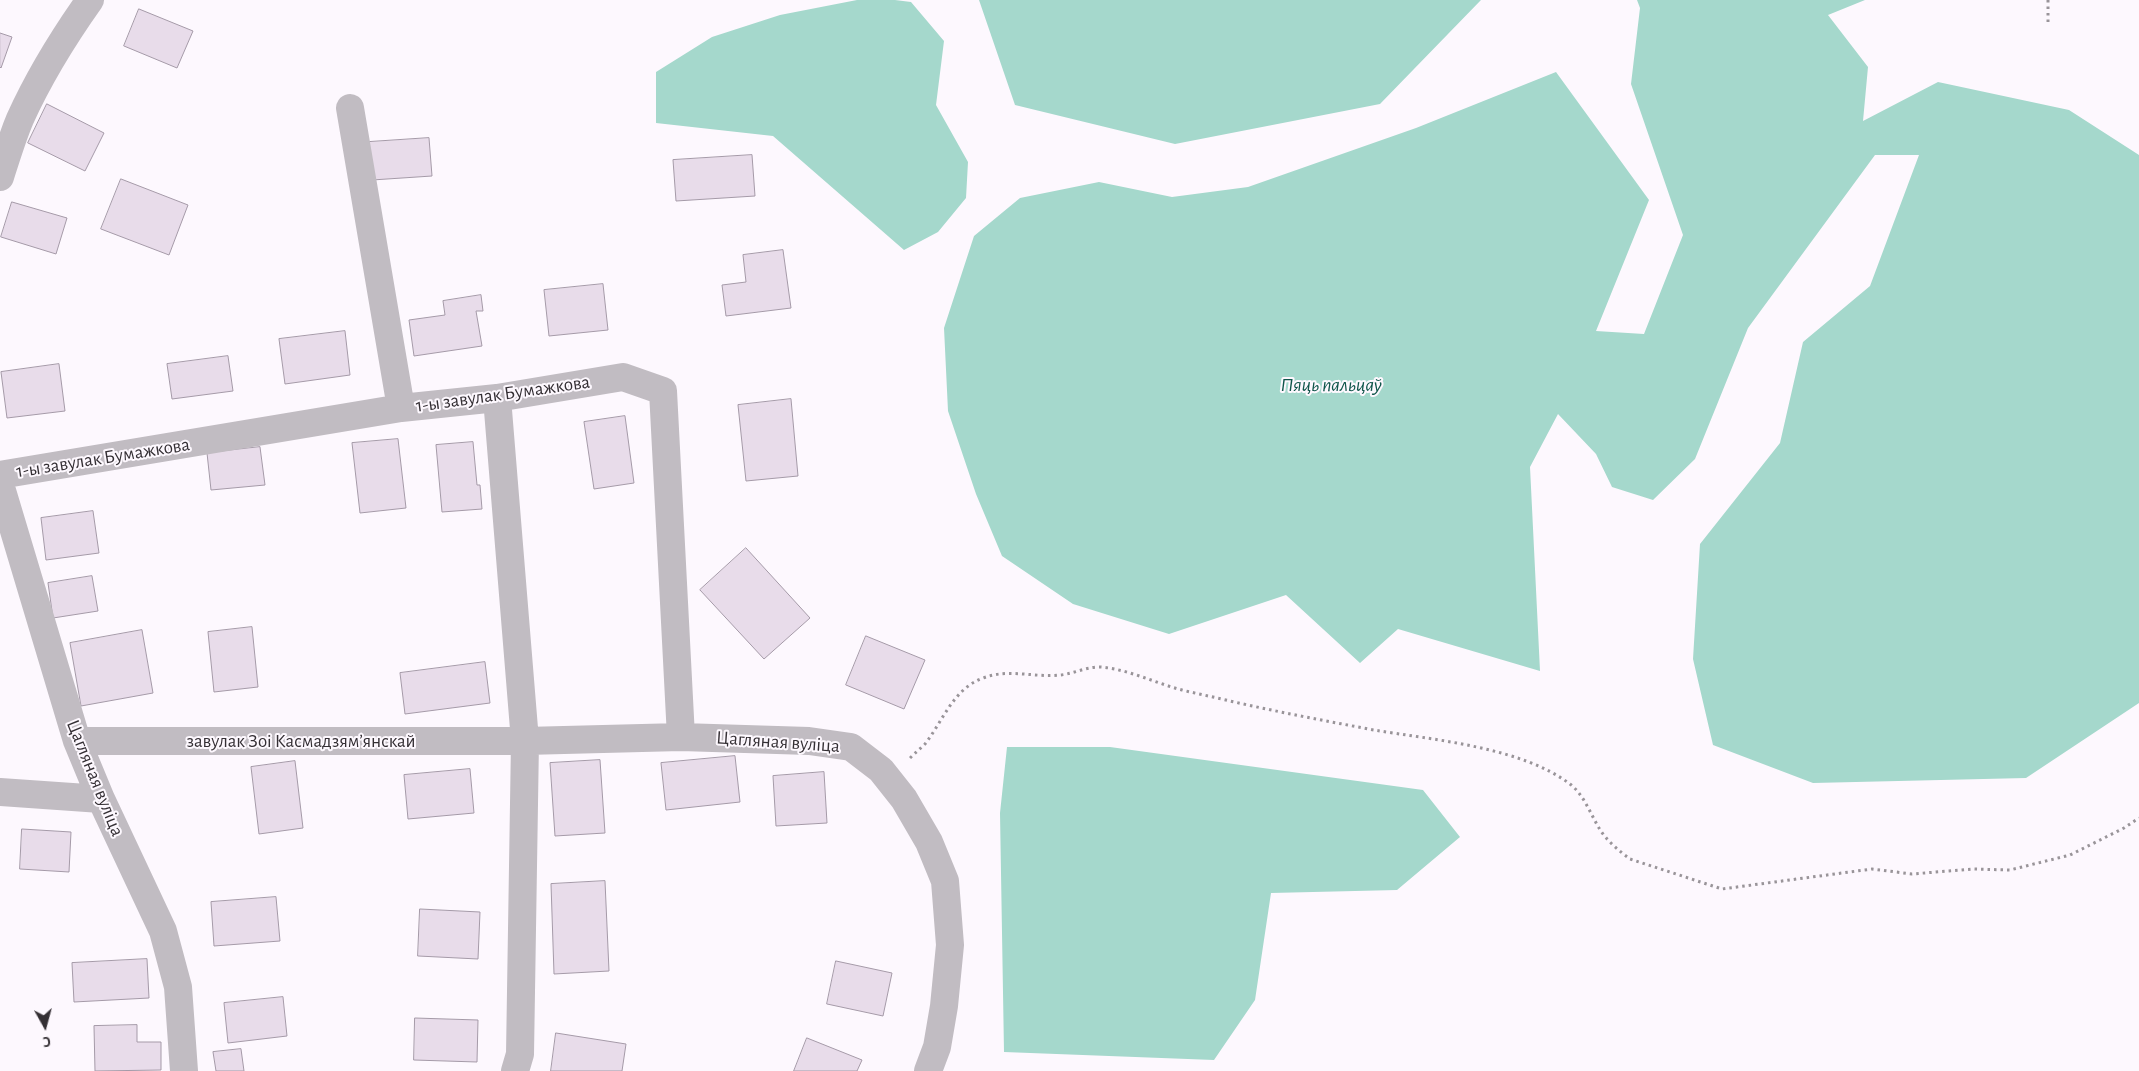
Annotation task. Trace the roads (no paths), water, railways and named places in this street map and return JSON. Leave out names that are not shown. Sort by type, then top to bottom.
[{"type":"street","points":[[0,177],[19,120],[67,32],[90,0]]},
{"type":"street","points":[[350,108],[401,408]]},
{"type":"street","name":"1-ы завулак Бумажкова","points":[[0,475],[401,408],[497,398],[623,377],[663,392],[681,737]]},
{"type":"street","points":[[497,398],[525,741],[520,1054],[514,1071]]},
{"type":"street","name":"Цагляная вуліца","points":[[0,484],[77,741],[101,799],[163,931],[178,987],[184,1071]]},
{"type":"street","name":"Цагляная вуліца","points":[[525,741],[681,737],[809,741],[851,747],[881,770],[904,799],[929,842],[945,881],[950,945],[937,1047],[928,1071]]},
{"type":"street","name":"завулак Зоі Касмадзямʼянскай","points":[[77,741],[525,741]]},
{"type":"street","points":[[0,792],[101,799]]},
{"type":"water","points":[[857,0],[911,2],[944,41],[936,105],[968,162],[966,198],[938,232],[904,250],[773,136],[656,123],[656,72],[712,37],[780,15]]},
{"type":"water","points":[[979,0],[1481,0],[1380,104],[1175,144],[1015,105]]},
{"type":"water","name":"Пяць пальцаў","points":[[1637,0],[1865,0],[1828,15],[1868,67],[1863,121],[1938,82],[2069,110],[2139,155],[2139,703],[2026,778],[1813,783],[1713,745],[1693,659],[1700,544],[1780,443],[1803,342],[1870,286],[1919,155],[1875,155],[1748,328],[1695,459],[1653,500],[1612,487],[1596,454],[1558,414],[1530,467],[1540,671],[1398,629],[1360,663],[1286,595],[1169,634],[1073,604],[1002,556],[976,494],[948,411],[944,328],[974,236],[1020,198],[1099,182],[1172,197],[1248,187],[1416,128],[1556,72],[1649,200],[1596,331],[1644,334],[1683,235],[1631,84],[1640,8]]},
{"type":"water","points":[[1007,747],[1110,747],[1423,790],[1460,837],[1397,890],[1271,893],[1255,1000],[1214,1060],[1004,1052],[1000,813]]}]
